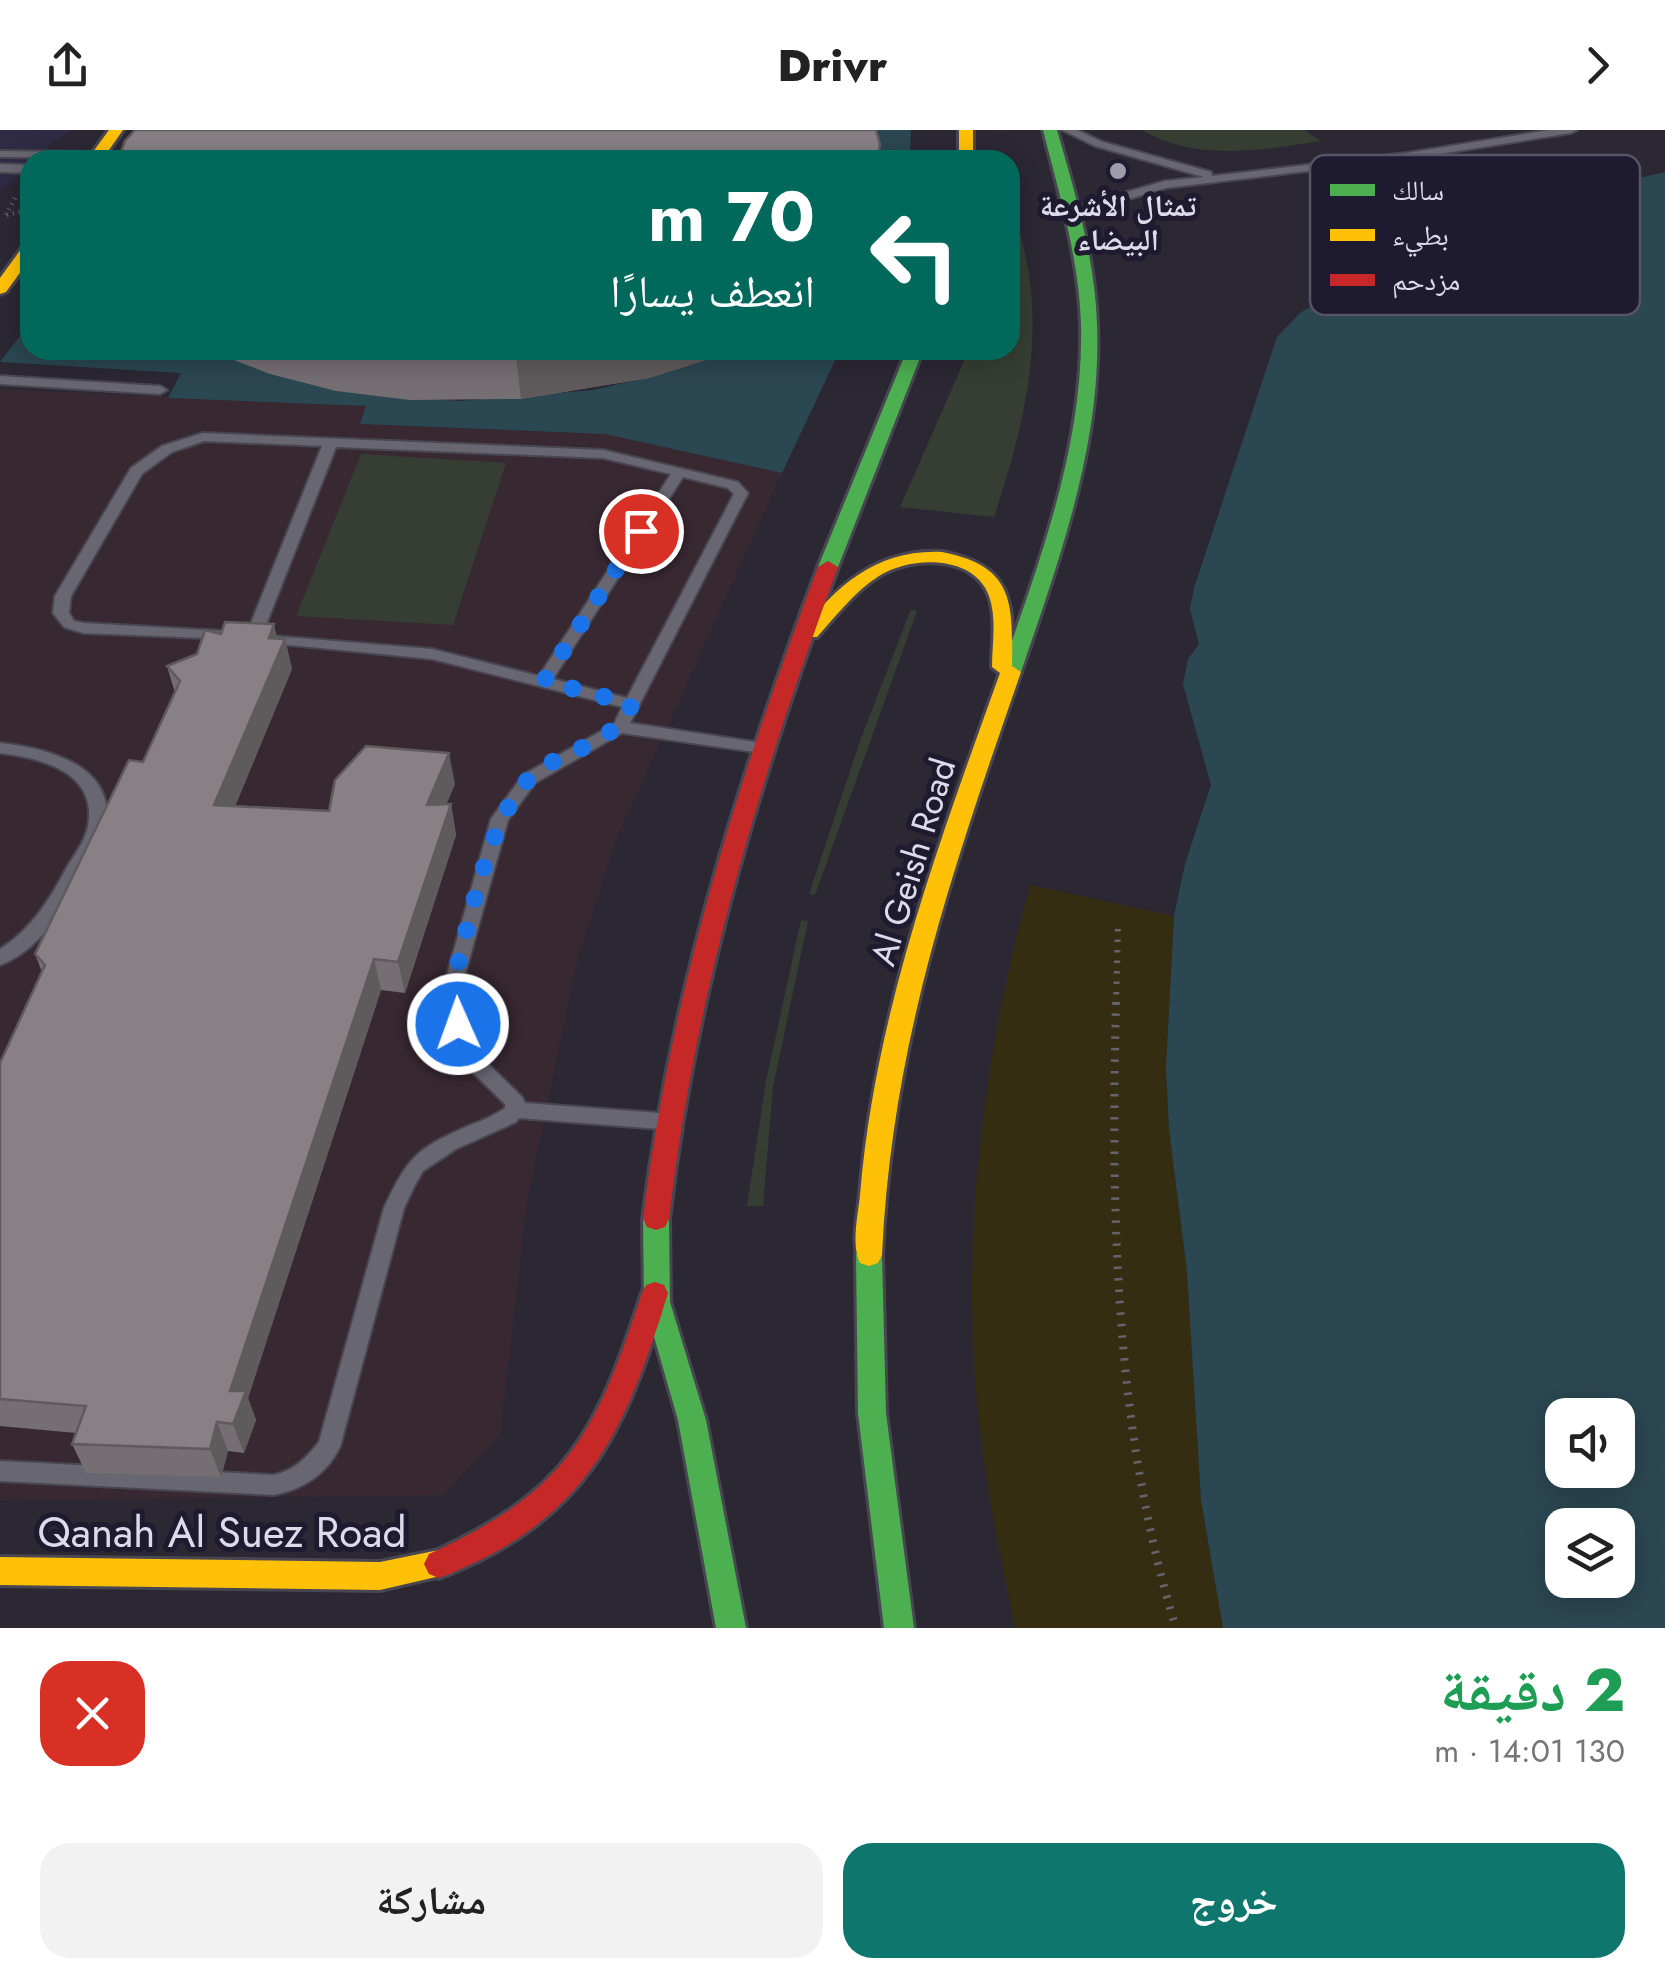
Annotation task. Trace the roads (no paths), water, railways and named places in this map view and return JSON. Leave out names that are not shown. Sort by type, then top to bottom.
[{"type":"main road","name":"Al Geish Road","points":[[899,1628],[874,1446],[867,1332],[870,1211],[892,1054],[932,900],[1063,510],[1085,407],[1089,327],[1072,212],[1050,130]]},
{"type":"main road","points":[[0,290],[20,262]]},
{"type":"main road","points":[[731,1628],[708,1492],[684,1388],[655,1292],[657,1213],[689,1016],[712,918],[762,748],[835,544],[911,360]]},
{"type":"main road","points":[[802,642],[874,571],[903,559],[956,560],[984,574],[998,596],[1002,700]]},
{"type":"main road","name":"Qanah Al Suez Road","points":[[0,1572],[380,1576],[422,1570],[462,1558],[500,1540],[535,1516],[564,1489],[622,1390],[655,1292]]},
{"type":"lane","points":[[1068,130],[1099,144],[1218,176]]},
{"type":"lane","points":[[1413,155],[1572,130]]},
{"type":"lane","points":[[40,150],[109,143]]},
{"type":"lane","points":[[1072,212],[1115,197],[1218,176],[1310,166]]},
{"type":"lane","points":[[0,380],[160,390]]},
{"type":"lane","points":[[0,1471],[274,1485],[292,1481],[311,1468],[329,1447],[394,1208],[406,1182],[416,1165],[449,1143],[509,1117],[514,1110],[515,1102],[510,1096],[465,1053],[450,996],[500,819],[529,779],[620,727],[740,501],[738,487],[624,457],[582,452],[203,437],[166,449],[136,471],[63,596],[60,613],[69,624],[432,654],[632,704]]},
{"type":"lane","points":[[253,638],[332,442]]},
{"type":"lane","points":[[544,681],[680,471]]},
{"type":"lane","points":[[620,727],[762,748]]},
{"type":"lane","points":[[0,748],[38,752],[72,766],[92,788],[97,823],[54,911],[0,958]]},
{"type":"lane","points":[[514,1110],[670,1122]]},
{"type":"water","points":[[850,130],[911,130],[910,150],[863,150]]},
{"type":"water","points":[[1665,172],[1665,1628],[1223,1628],[1201,1500],[1187,1272],[1169,1129],[1166,1068],[1174,916],[1185,864],[1211,785],[1183,684],[1188,659],[1199,644],[1190,609],[1277,337],[1310,307],[1310,315],[1640,315],[1640,178]]},
{"type":"water","points":[[20,336],[20,360],[243,360],[336,391],[460,401],[593,390],[700,360],[835,360],[782,473],[605,434],[360,424],[366,406],[168,398],[181,373],[0,362]]},
{"type":"place","name":"تمثال الأشرعة البيضاء","points":[[1118,171]]}]
